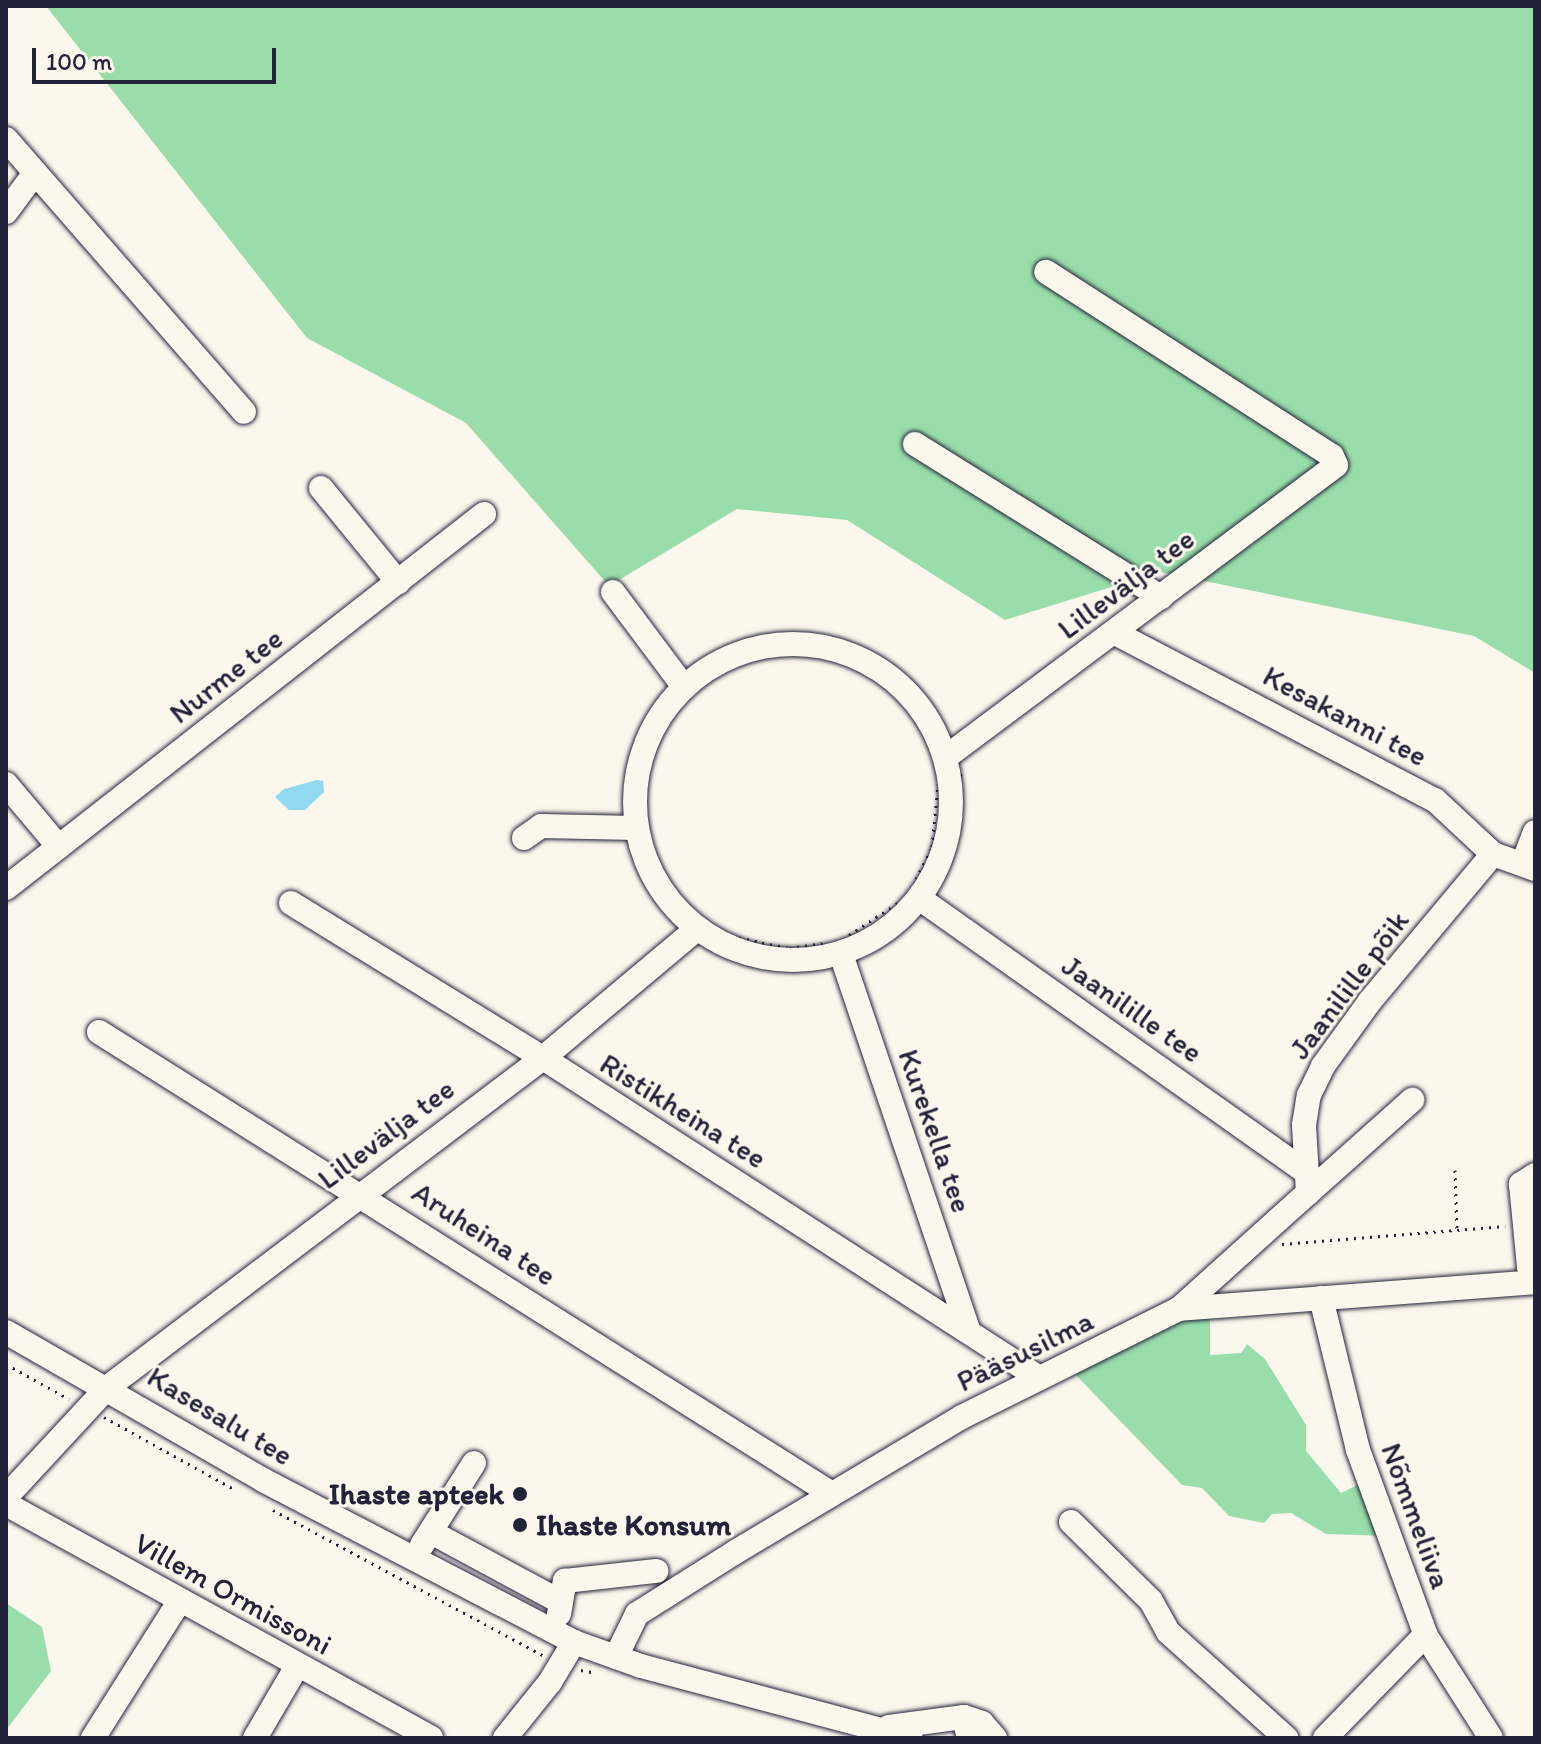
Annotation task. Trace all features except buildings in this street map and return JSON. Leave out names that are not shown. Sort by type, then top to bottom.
[{"type":"street","points":[[6,139],[244,412]]},
{"type":"street","points":[[6,212],[35,173]]},
{"type":"street","name":"Lillevälja tee","points":[[948,768],[969,743],[1336,465],[1332,456],[1046,272]]},
{"type":"street","points":[[915,444],[1161,597]]},
{"type":"street","points":[[321,488],[398,582]]},
{"type":"street","name":"Nurme tee","points":[[6,888],[484,514]]},
{"type":"street","points":[[613,592],[684,687]]},
{"type":"street","name":"Kesakanni tee","points":[[1115,633],[1435,800],[1493,854],[1529,866]]},
{"type":"street","points":[[763,646],[823,646],[852,654],[902,687],[922,709],[948,768],[949,834],[885,932],[779,960],[719,943],[697,929],[657,884],[636,828],[635,797],[643,752],[664,710],[684,687],[708,668],[763,646]]},
{"type":"street","points":[[6,784],[59,847]]},
{"type":"street","points":[[524,838],[541,826],[636,828]]},
{"type":"street","points":[[1529,866],[1535,832]]},
{"type":"street","name":"Jaanilille põik","points":[[1308,1183],[1304,1125],[1309,1095],[1323,1066],[1370,1001],[1493,854]]},
{"type":"street","name":"Jaanilille tee","points":[[911,895],[1308,1183]]},
{"type":"street","name":"Ristikheina tee","points":[[291,903],[543,1058],[968,1329],[1038,1377]]},
{"type":"street","name":"Lillevälja tee","points":[[6,1497],[108,1387],[359,1193],[543,1058],[697,929]]},
{"type":"street","name":"Kurekella tee","points":[[839,944],[968,1329]]},
{"type":"street","name":"Aruheina tee","points":[[99,1032],[359,1193],[832,1494]]},
{"type":"street","points":[[1179,1309],[1308,1183],[1412,1100]]},
{"type":"street","points":[[1533,1271],[1521,1184],[1535,1175]]},
{"type":"street","name":"Pääsusilma","points":[[616,1657],[637,1614],[832,1494],[1038,1377],[1179,1309],[1321,1298],[1533,1271]]},
{"type":"street","name":"Nõmmeliiva","points":[[1321,1298],[1358,1450],[1425,1635],[1491,1738]]},
{"type":"street","name":"Kasesalu tee","points":[[6,1332],[108,1387],[263,1480],[564,1637],[616,1657],[868,1732],[911,1738]]},
{"type":"street","points":[[412,1560],[474,1463]]},
{"type":"street","name":"Villem Ormissoni","points":[[6,1504],[179,1602],[431,1738]]},
{"type":"street","points":[[1071,1522],[1151,1601],[1168,1632],[1286,1738]]},
{"type":"street","points":[[431,1532],[559,1601]]},
{"type":"street","points":[[505,1738],[550,1682],[564,1637],[559,1601],[561,1586],[572,1579],[656,1571]]},
{"type":"street","points":[[93,1738],[179,1602]]},
{"type":"street","points":[[1325,1738],[1425,1635]]},
{"type":"street","points":[[255,1738],[297,1666]]},
{"type":"street","points":[[868,1732],[966,1728],[982,1723],[995,1738]]},
{"type":"path","points":[[719,943],[731,936],[789,948],[839,944],[911,895],[932,847],[938,785],[948,768],[961,776],[962,762],[975,754],[969,743]]},
{"type":"path","points":[[1455,1170],[1457,1230]]},
{"type":"path","points":[[1281,1244],[1525,1225]]},
{"type":"green space","points":[[46,6],[1535,6],[1535,673],[1474,636],[1160,572],[1005,620],[847,520],[737,509],[609,586],[466,423],[307,338]]},
{"type":"green space","points":[[1210,1314],[1210,1355],[1241,1353],[1247,1344],[1265,1359],[1306,1425],[1306,1451],[1341,1493],[1370,1479],[1388,1536],[1326,1534],[1291,1513],[1272,1514],[1264,1523],[1229,1516],[1202,1488],[1182,1485],[1070,1369],[1184,1316]]},
{"type":"green space","points":[[6,1603],[42,1627],[51,1671],[6,1730]]},
{"type":"water","points":[[323,781],[324,792],[305,810],[289,810],[275,797],[284,789]]},
{"type":"place","name":"Ihaste apteek","points":[[520,1494]]},
{"type":"place","name":"Ihaste Konsum","points":[[520,1525]]}]
